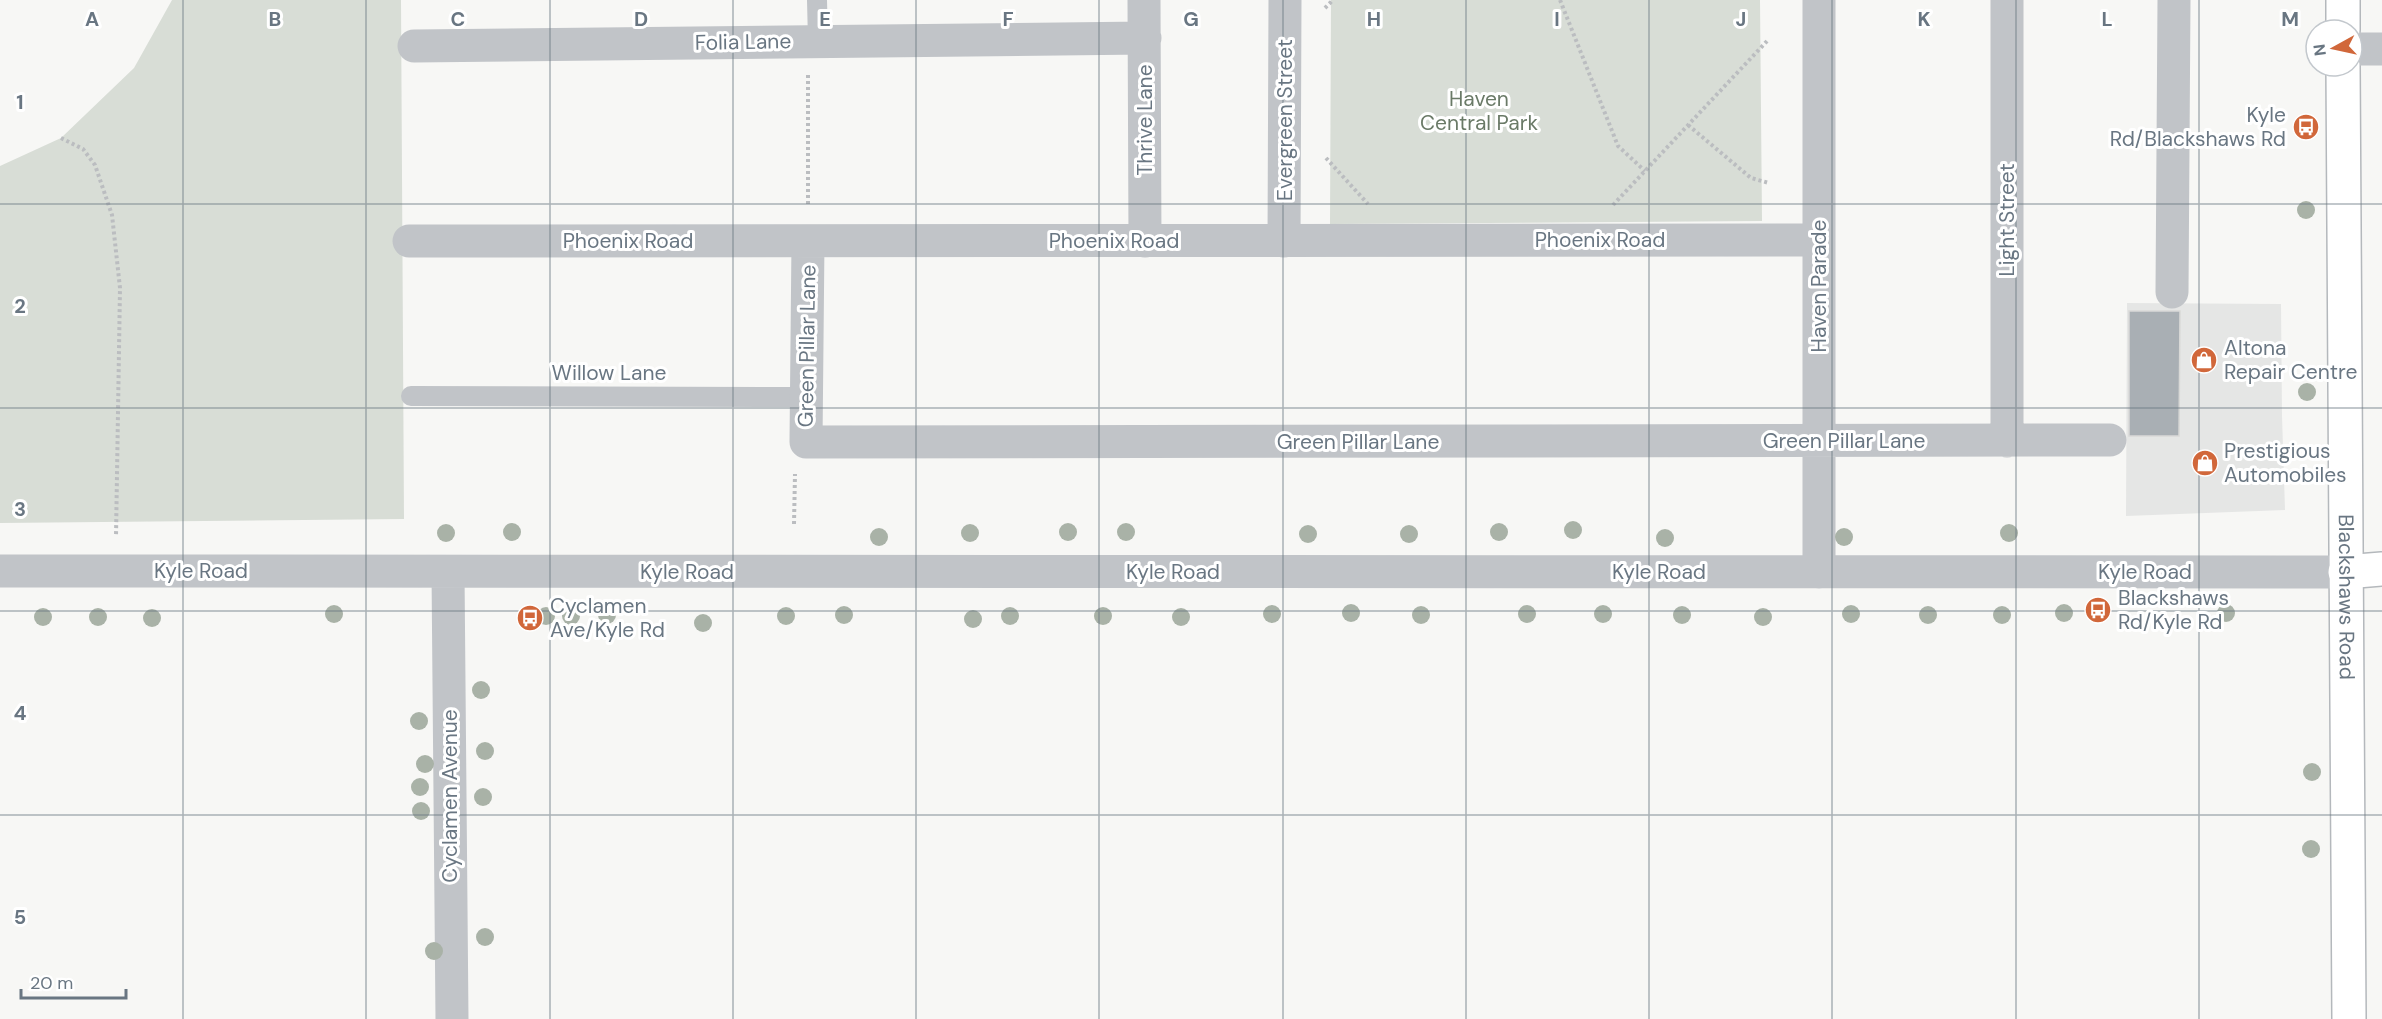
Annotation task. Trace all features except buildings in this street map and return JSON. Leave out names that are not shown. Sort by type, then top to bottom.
[{"type":"main road","points":[[2343,0],[2343,18]]},
{"type":"main road","name":"Blackshaws Road","points":[[2343,78],[2349,1019]]},
{"type":"main road","points":[[2345,572],[2382,569]]},
{"type":"street","name":"Thrive Lane","points":[[1144,0],[1145,241]]},
{"type":"street","name":"Evergreen Street","points":[[1284,241],[1285,0]]},
{"type":"street","name":"Haven Parade","points":[[1819,0],[1819,572]]},
{"type":"street","name":"Light Street","points":[[2007,0],[2007,441]]},
{"type":"street","points":[[2172,292],[2174,0]]},
{"type":"street","name":"Folia Lane","points":[[414,46],[1145,38]]},
{"type":"street","points":[[2364,49],[2382,49]]},
{"type":"street","name":"Phoenix Road","points":[[409,242],[1819,240]]},
{"type":"street","name":"Green Pillar Lane","points":[[808,241],[806,442],[2110,440]]},
{"type":"street","name":"Kyle Road","points":[[0,571],[2345,572]]},
{"type":"street","name":"Cyclamen Avenue","points":[[448,572],[452,1019]]},
{"type":"lane","points":[[813,41],[817,0]]},
{"type":"lane","name":"Willow Lane","points":[[411,396],[807,397]]},
{"type":"path","points":[[1325,8],[1333,0]]},
{"type":"path","points":[[1560,0],[1618,146],[1645,171]]},
{"type":"path","points":[[1611,207],[1768,40]]},
{"type":"path","points":[[808,241],[813,41]]},
{"type":"path","points":[[1688,125],[1750,178],[1769,183]]},
{"type":"path","points":[[61,138],[84,149],[95,165],[112,215],[120,288],[117,571]]},
{"type":"path","points":[[1326,158],[1370,207],[1359,207]]},
{"type":"path","points":[[794,524],[795,454],[806,442]]},
{"type":"shaded area","points":[[2127,303],[2281,304],[2285,510],[2126,516]]},
{"type":"green space","points":[[172,0],[401,0],[404,519],[0,523],[0,166],[61,138],[134,68]]},
{"type":"green space","name":"Haven Central Park","points":[[1331,0],[1760,0],[1762,221],[1330,224]]},
{"type":"place","name":"Kyle Rd/Blackshaws Rd","points":[[2306,127]]},
{"type":"place","name":"Altona Repair Centre","points":[[2204,360]]},
{"type":"place","name":"Prestigious Automobiles","points":[[2205,463]]},
{"type":"place","name":"Blackshaws Rd/Kyle Rd","points":[[2098,610]]},
{"type":"place","name":"Cyclamen Ave/Kyle Rd","points":[[530,618]]}]
